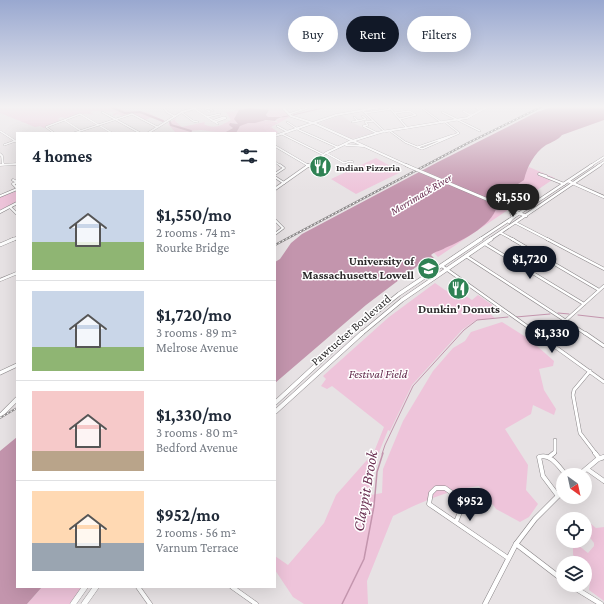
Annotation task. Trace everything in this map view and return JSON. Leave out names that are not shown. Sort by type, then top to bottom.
[{"type":"main road","points":[[340,135],[526,216]]},
{"type":"main road","points":[[276,188],[337,147],[370,135]]},
{"type":"main road","points":[[361,138],[358,142],[363,146]]},
{"type":"main road","points":[[332,150],[347,144],[363,146]]},
{"type":"main road","points":[[276,147],[309,166]]},
{"type":"main road","points":[[0,154],[2,156],[1,165],[16,164]]},
{"type":"main road","name":"Pawtucket Boulevard","points":[[276,401],[380,309],[604,158]]},
{"type":"main road","name":"Pawtucket Boulevard","points":[[276,411],[384,314],[418,288],[604,162]]},
{"type":"main road","points":[[568,181],[604,197]]},
{"type":"main road","points":[[0,212],[16,204]]},
{"type":"main road","points":[[508,209],[512,212],[513,217],[509,222]]},
{"type":"main road","points":[[0,245],[16,238]]},
{"type":"main road","points":[[0,372],[16,365]]},
{"type":"main road","points":[[0,416],[16,399]]},
{"type":"main road","points":[[588,468],[602,458]]},
{"type":"main road","points":[[485,604],[516,544],[535,519],[556,498]]},
{"type":"main road","points":[[516,544],[556,575]]},
{"type":"main road","points":[[73,604],[84,588]]},
{"type":"main road","points":[[84,604],[95,588]]},
{"type":"main road","points":[[581,592],[601,604]]},
{"type":"street","points":[[7,135],[16,141]]},
{"type":"street","points":[[285,135],[344,163],[350,161],[353,162]]},
{"type":"street","points":[[312,135],[337,147]]},
{"type":"street","points":[[396,135],[405,142],[418,147],[450,135]]},
{"type":"street","points":[[4,145],[16,141]]},
{"type":"street","points":[[276,163],[284,168],[276,175]]},
{"type":"street","points":[[546,176],[564,184]]},
{"type":"street","points":[[276,177],[284,183]]},
{"type":"street","points":[[0,196],[16,189]]},
{"type":"street","points":[[10,207],[16,213]]},
{"type":"street","points":[[276,221],[283,228],[276,233]]},
{"type":"street","points":[[516,223],[604,269]]},
{"type":"street","points":[[501,233],[599,290]]},
{"type":"street","points":[[485,244],[584,304]]},
{"type":"street","points":[[472,246],[476,249]]},
{"type":"street","points":[[466,256],[604,346]]},
{"type":"street","points":[[442,266],[604,382]]},
{"type":"street","points":[[0,279],[16,273]]},
{"type":"street","points":[[565,321],[604,286]]},
{"type":"street","points":[[590,371],[574,390],[573,395],[580,433],[602,458]]},
{"type":"street","points":[[549,457],[555,452],[555,440]]},
{"type":"street","points":[[556,493],[543,476],[538,460],[540,456],[549,457],[559,468]]},
{"type":"street","points":[[592,473],[604,481]]},
{"type":"street","points":[[456,522],[460,512],[461,501],[454,492],[449,489],[440,487],[434,489],[431,492],[429,504],[508,558]]},
{"type":"street","points":[[139,588],[150,604]]},
{"type":"street","points":[[233,588],[256,604]]},
{"type":"shaded area","points":[[344,135],[366,135],[352,139]]},
{"type":"green space","points":[[376,158],[401,172],[356,194],[331,179]]},
{"type":"green space","points":[[529,167],[555,178],[438,257],[433,252],[493,212],[513,192]]},
{"type":"green space","points":[[16,191],[16,203],[0,211],[0,197]]},
{"type":"green space","name":"Festival Field","points":[[435,283],[445,290],[453,293],[457,290],[472,300],[478,295],[501,311],[480,306],[495,318],[476,320],[462,330],[412,385],[390,431],[388,430],[371,472],[371,495],[382,493],[383,469],[403,421],[433,371],[453,348],[465,341],[471,332],[502,322],[529,339],[554,361],[553,366],[539,369],[544,390],[556,409],[554,415],[533,405],[531,414],[505,429],[528,465],[526,490],[538,504],[529,517],[520,522],[496,509],[479,486],[456,490],[424,501],[393,516],[367,581],[368,604],[304,604],[293,597],[276,572],[276,557],[288,565],[324,523],[336,495],[374,452],[384,427],[332,386],[327,389],[321,386],[326,379],[323,376],[389,317]]},
{"type":"green space","points":[[592,525],[596,528],[604,527],[604,601],[592,592],[592,556],[573,555],[573,548],[582,548],[588,553],[594,546],[592,540]]},
{"type":"green space","points":[[41,588],[81,588],[70,604],[27,604]]},
{"type":"water","name":"Merrimack River","points":[[491,135],[562,135],[538,152],[527,170],[524,180],[515,186],[497,203],[491,217],[485,224],[469,236],[431,255],[434,258],[420,264],[366,305],[276,382],[276,261],[280,259],[291,243],[302,234]]},
{"type":"water","points":[[16,438],[16,588],[41,588],[27,604],[0,604],[0,451]]},
{"type":"waterway","name":"Claypit Brook","points":[[558,313],[569,314]]},
{"type":"waterway","name":"Claypit Brook","points":[[516,317],[550,314]]},
{"type":"waterway","name":"Claypit Brook","points":[[578,315],[604,318]]},
{"type":"waterway","name":"Claypit Brook","points":[[382,454],[413,386],[464,330],[477,320],[508,317]]},
{"type":"waterway","name":"Claypit Brook","points":[[342,604],[364,559],[374,506],[377,472],[383,453]]},
{"type":"railway","points":[[276,244],[484,135]]},
{"type":"railway","points":[[0,418],[16,409]]},
{"type":"place","name":"Indian Pizzeria","points":[[321,167]]},
{"type":"place","name":"University of Massachusetts Lowell","points":[[429,268]]},
{"type":"place","name":"Dunkin' Donuts","points":[[459,288]]}]
